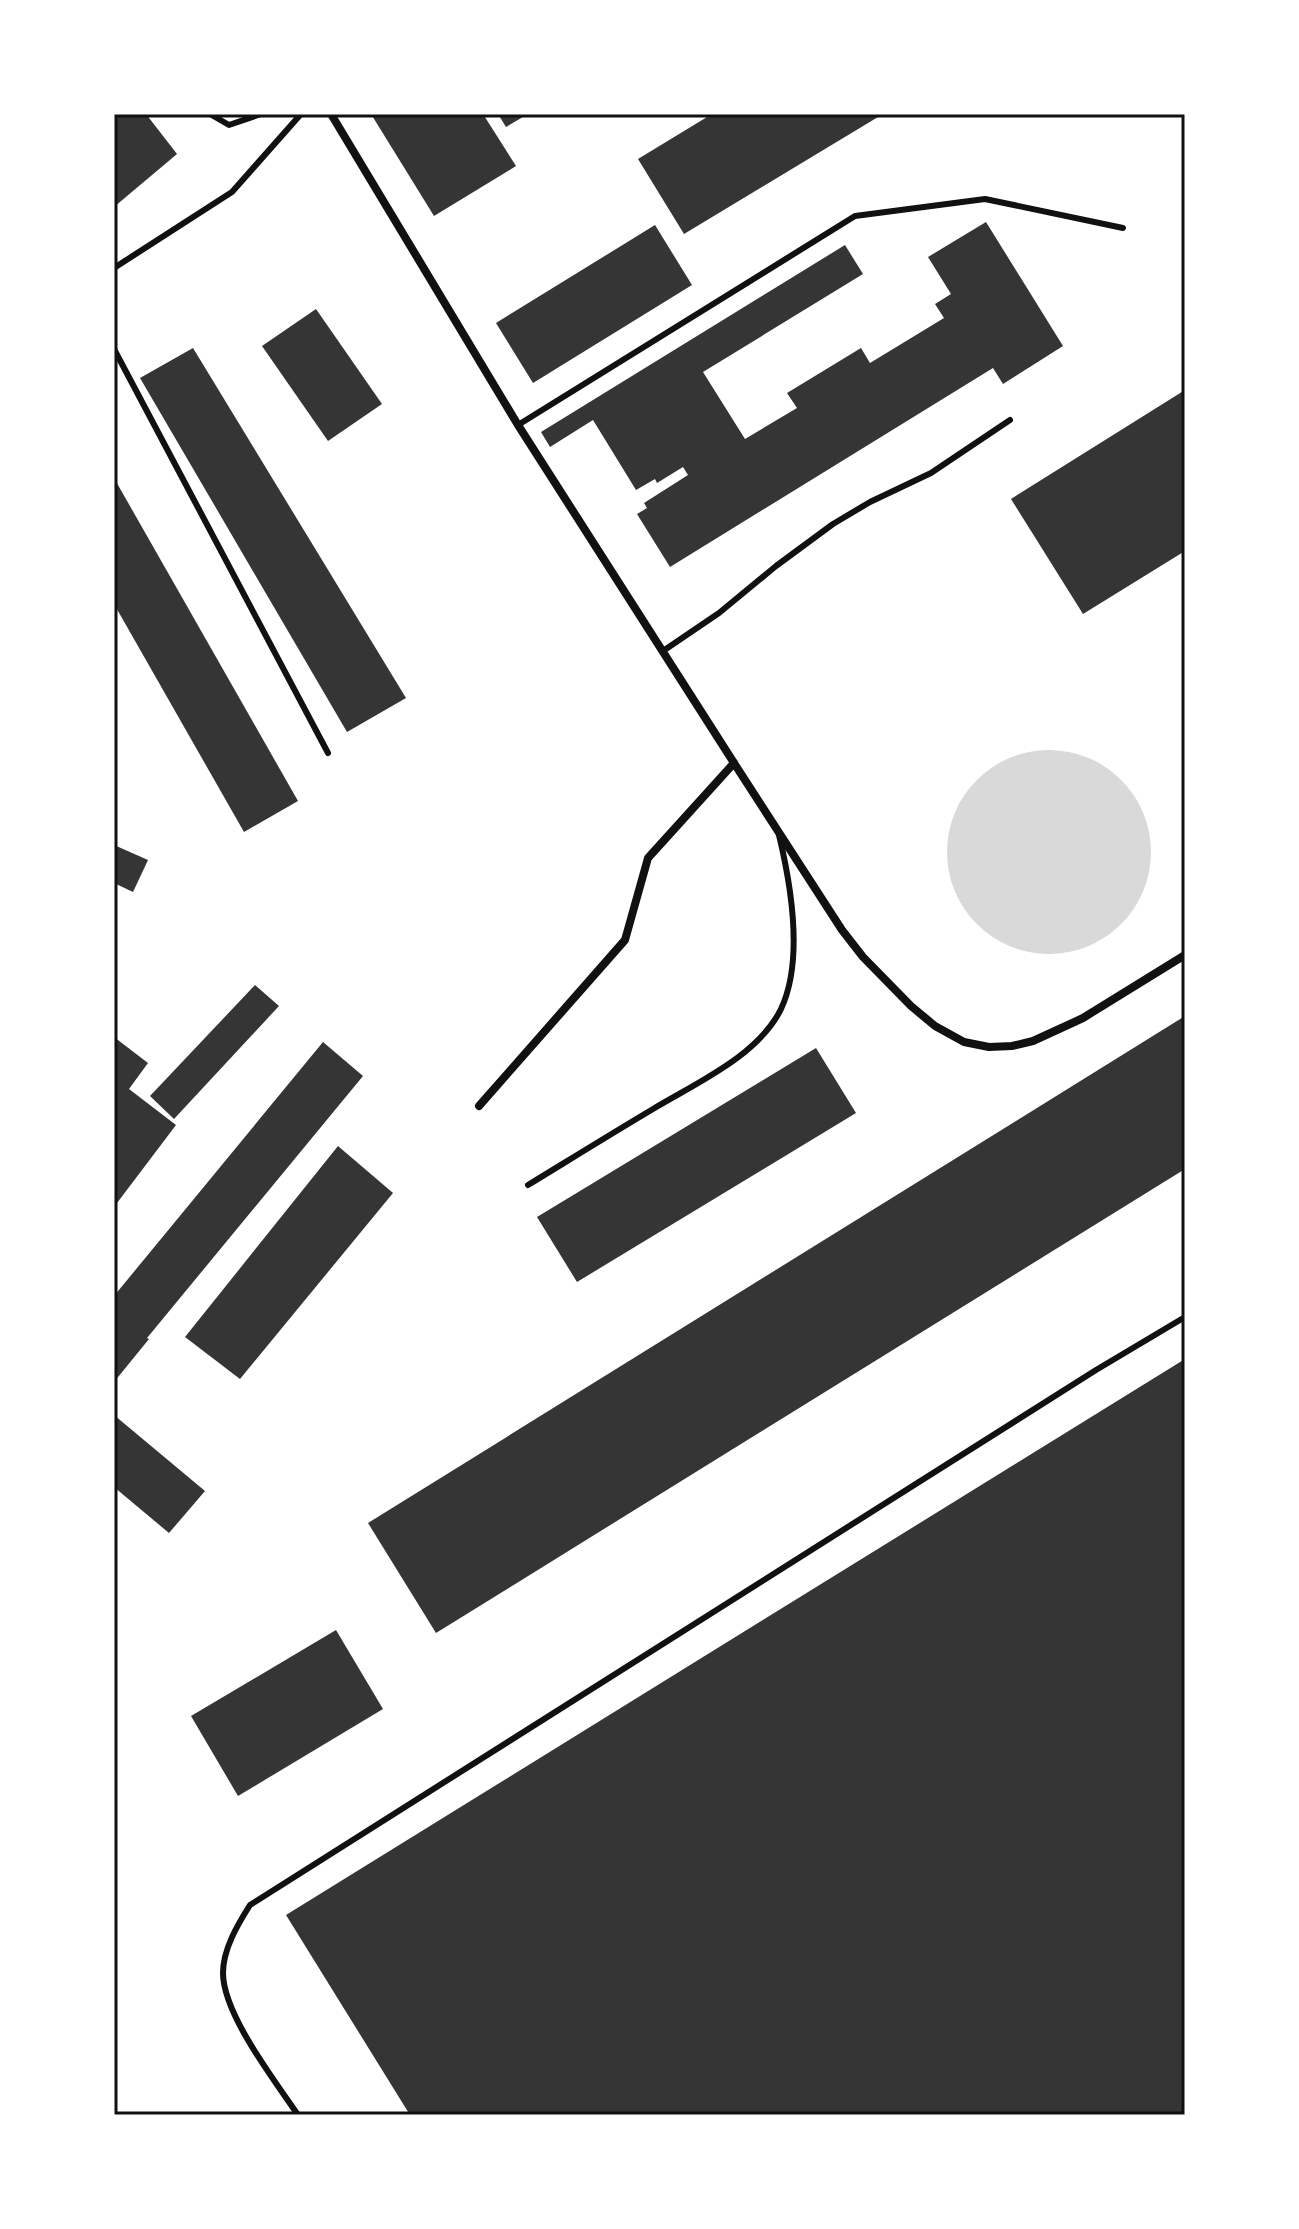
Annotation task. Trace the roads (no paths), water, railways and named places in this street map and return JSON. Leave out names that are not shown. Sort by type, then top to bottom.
[{"type":"street","points":[[331,114],[518,425],[842,930],[863,957],[911,1006],[935,1026],[964,1042],[989,1047],[1012,1046],[1033,1041],[1083,1018],[1185,955]]},
{"type":"street","points":[[479,1106],[625,940],[648,858],[734,763]]},
{"type":"lane","points":[[210,114],[229,125],[261,114]]},
{"type":"lane","points":[[114,268],[232,192],[301,114]]},
{"type":"lane","points":[[518,425],[855,216],[985,199],[1123,228]]},
{"type":"lane","points":[[114,349],[328,753]]},
{"type":"lane","points":[[663,651],[719,613],[833,524],[870,502],[931,473],[1010,420]]},
{"type":"lane","points":[[528,1185],[737,1058],[770,1028],[787,994],[792,953],[792,908],[777,829]]},
{"type":"lane","points":[[298,2115],[244,2032],[228,1998],[223,1973],[227,1950],[250,1905],[1083,1378],[1185,1317]]}]
